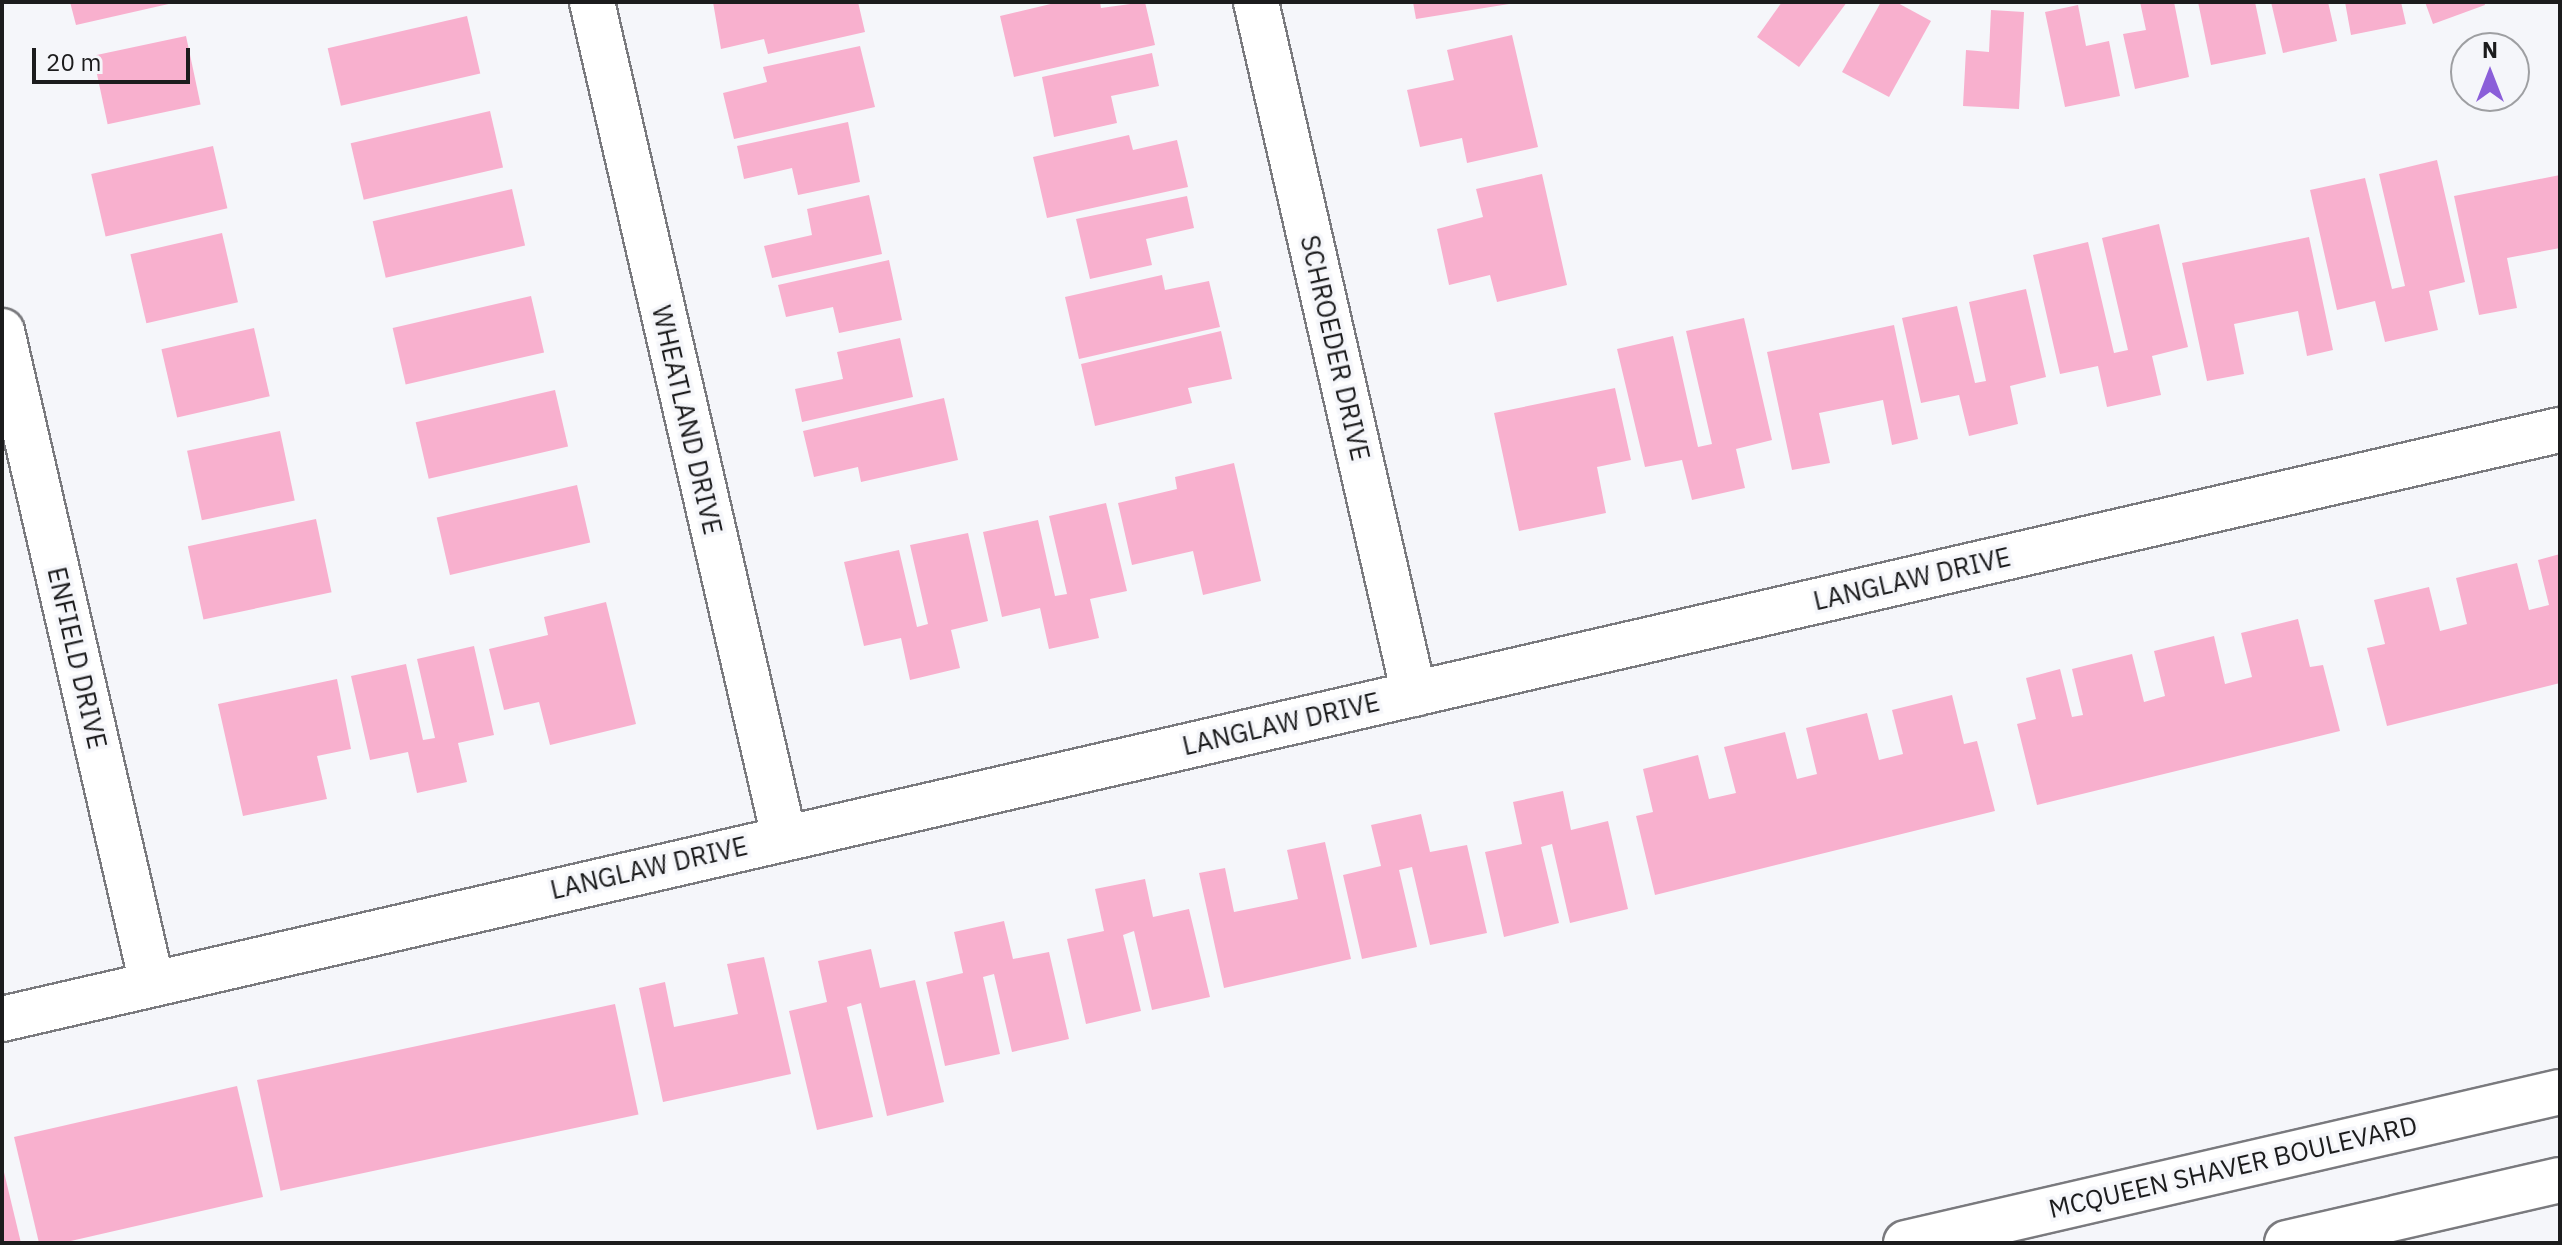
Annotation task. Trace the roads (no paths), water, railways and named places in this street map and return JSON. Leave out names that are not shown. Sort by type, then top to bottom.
[{"type":"street","name":"WHEATLAND DRIVE","points":[[592,2],[784,837]]},
{"type":"street","name":"SCHROEDER DRIVE","points":[[1256,2],[1414,694]]},
{"type":"street","name":"ENFIELD DRIVE","points":[[2,331],[152,984]]},
{"type":"street","name":"LANGLAW DRIVE","points":[[2,1019],[2560,430]]},
{"type":"street","name":"MCQUEEN SHAVER BOULEVARD","points":[[1906,1243],[2560,1092]]},
{"type":"street","points":[[2287,1243],[2560,1180]]}]
